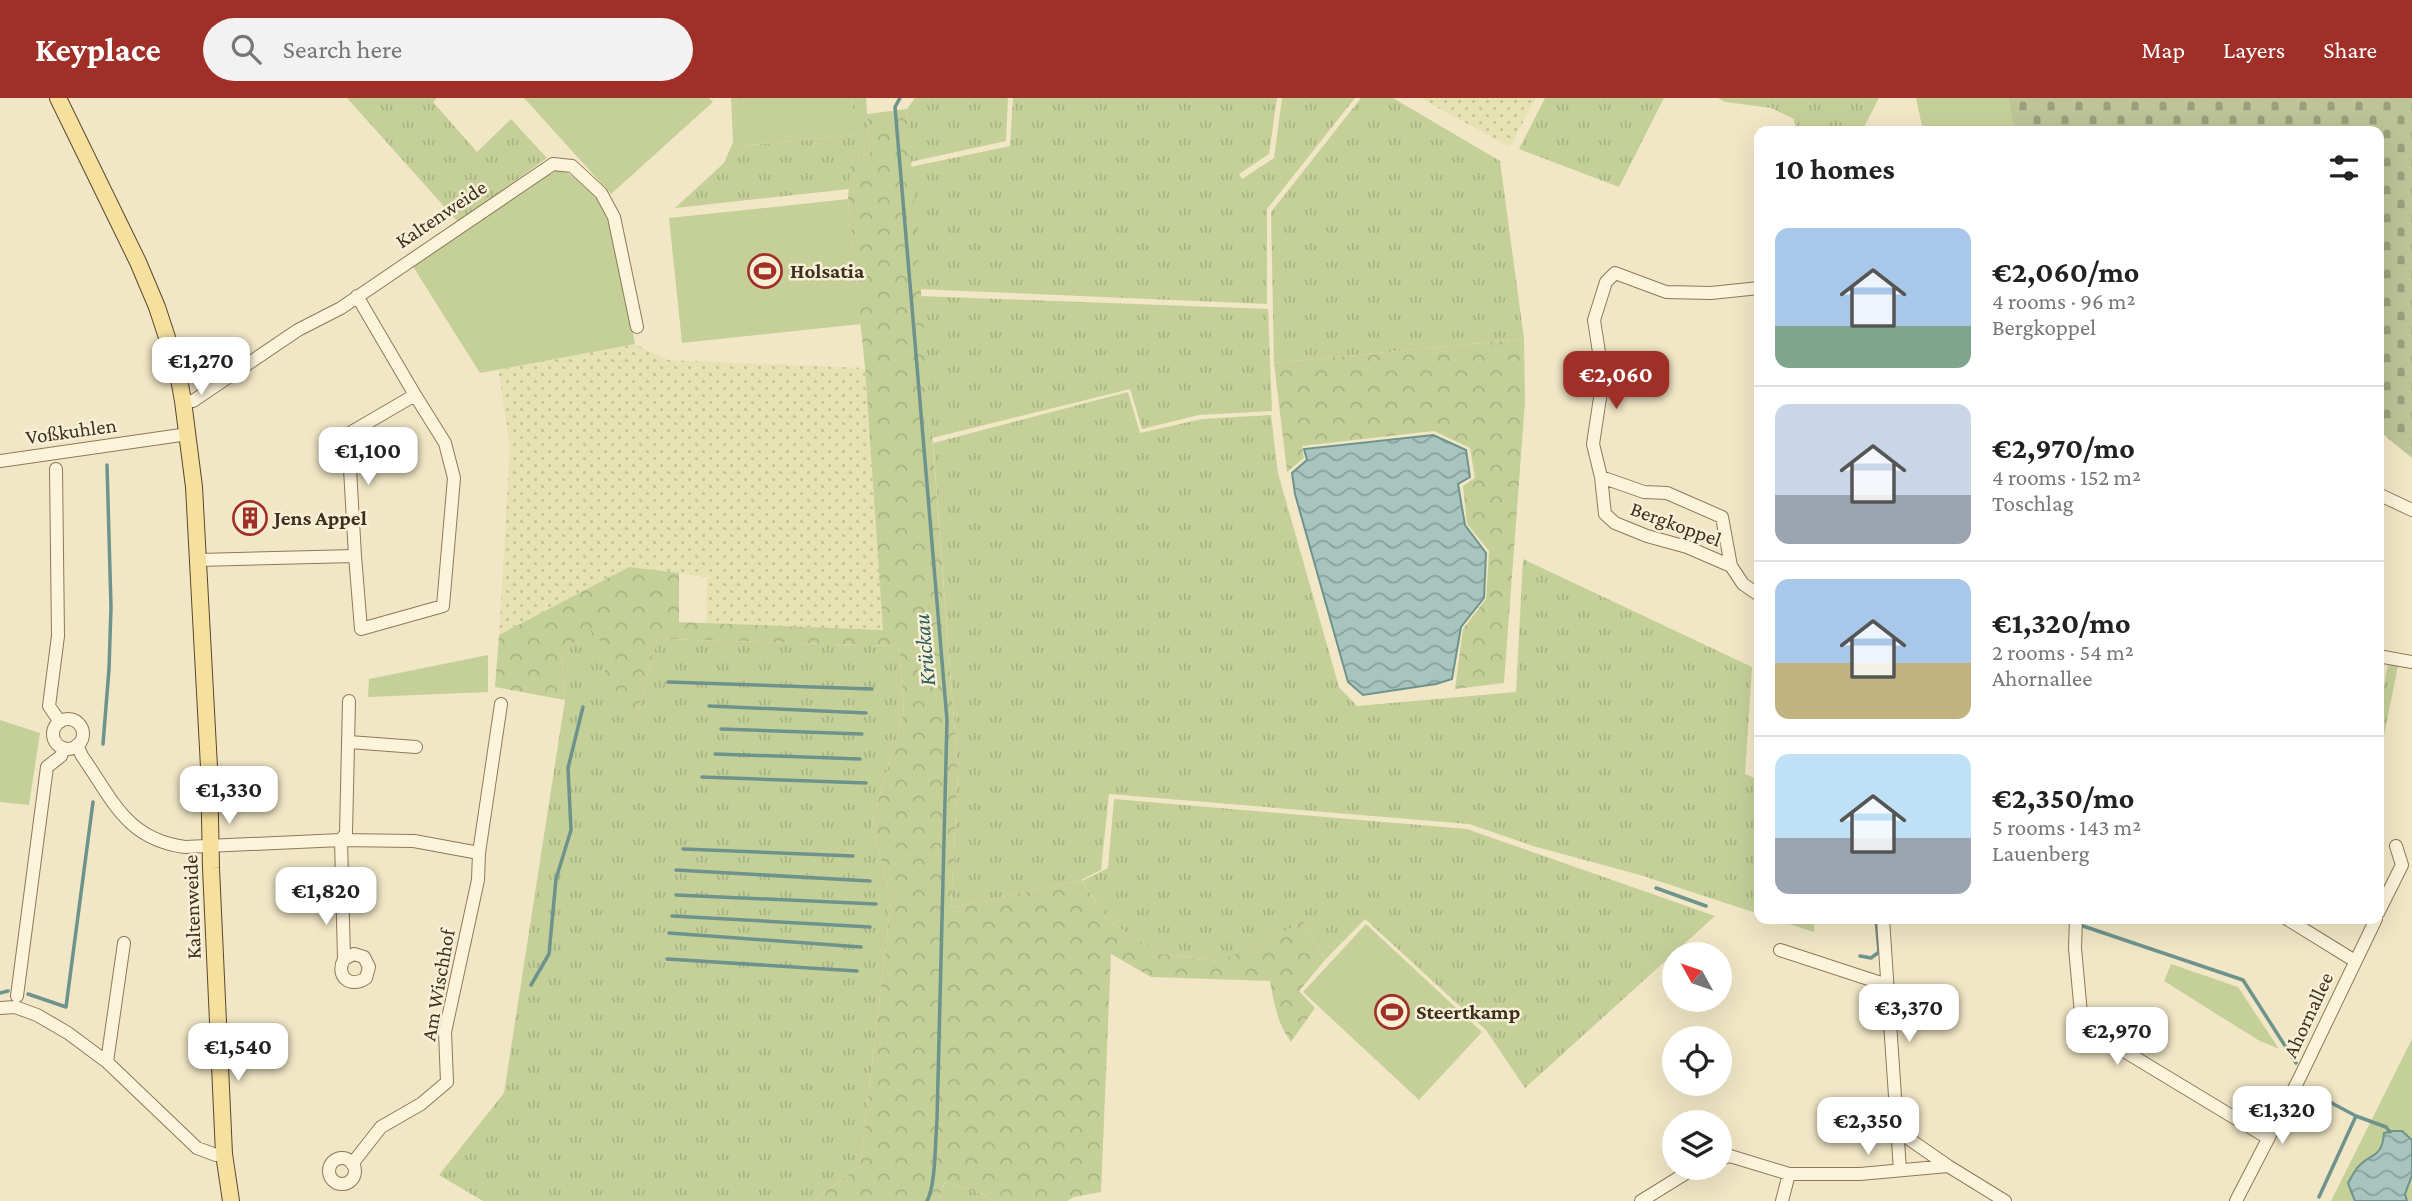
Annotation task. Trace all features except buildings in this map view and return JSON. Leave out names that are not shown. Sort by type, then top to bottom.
[{"type":"main road","name":"Kaltenweide","points":[[58,98],[148,284],[169,341],[183,401],[198,560],[224,1154],[231,1201]]},
{"type":"street","name":"Kaltenweide","points":[[183,401],[193,401],[298,330],[341,307],[552,164],[572,166],[601,193],[614,217],[637,327]]},
{"type":"street","name":"Bergkoppel","points":[[1731,566],[1707,554],[1647,536],[1615,523],[1605,514],[1601,477],[1593,444],[1603,377],[1594,320],[1606,282],[1615,273],[1666,292],[1711,293],[1754,289]]},
{"type":"street","points":[[357,296],[445,443],[454,478],[443,606],[361,629],[348,434],[415,395]]},
{"type":"street","name":"Voßkuhlen","points":[[0,461],[188,434]]},
{"type":"street","points":[[56,469],[58,636],[50,706],[60,722]]},
{"type":"street","name":"Bergkoppel","points":[[1601,477],[1644,492],[1667,493],[1723,517],[1731,566],[1743,584],[1754,592]]},
{"type":"street","points":[[2384,497],[2412,510]]},
{"type":"street","points":[[198,560],[355,556]]},
{"type":"street","points":[[2384,657],[2412,662]]},
{"type":"street","points":[[344,959],[341,840],[346,833],[349,701]]},
{"type":"street","name":"Am Wischhof","points":[[352,1164],[381,1127],[421,1104],[447,1082],[445,1032],[478,880],[479,853],[501,704]]},
{"type":"street","points":[[17,996],[47,768],[71,747],[83,733],[80,725],[68,719],[60,722],[54,729],[54,738],[71,747],[139,832],[164,844],[185,847],[341,840],[414,841],[479,853]]},
{"type":"street","points":[[349,742],[416,747]]},
{"type":"street","points":[[2384,901],[2402,864],[2396,846]]},
{"type":"street","points":[[1883,924],[1900,1170]]},
{"type":"street","points":[[2076,924],[2075,948],[2081,1014],[2096,1034],[2268,1138]]},
{"type":"street","points":[[2295,924],[2355,961]]},
{"type":"street","name":"Ahornallee","points":[[2236,1201],[2300,1077],[2374,924]]},
{"type":"street","points":[[107,1062],[124,943]]},
{"type":"street","points":[[1780,950],[1887,985]]},
{"type":"street","points":[[0,1007],[15,1007],[37,1015],[68,1032],[107,1062],[197,1148],[216,1155],[224,1154]]},
{"type":"street","points":[[1899,1132],[2005,1201]]},
{"type":"street","points":[[1732,1157],[1789,1174],[1860,1174],[1948,1166]]},
{"type":"street","points":[[1782,1201],[1789,1174]]},
{"type":"street","points":[[1641,1201],[1675,1180]]},
{"type":"shaded area","points":[[1420,98],[1536,98],[1510,147]]},
{"type":"shaded area","points":[[635,344],[668,360],[865,368],[883,630],[706,624],[707,577],[630,567],[499,635],[510,446],[498,369]]},
{"type":"green space","points":[[347,98],[437,98],[433,102],[477,152],[511,119],[547,158],[458,222]]},
{"type":"green space","points":[[524,98],[709,98],[713,102],[611,194]]},
{"type":"green space","points":[[731,98],[736,98],[741,146],[855,135],[852,98],[866,98],[870,153],[851,156],[849,189],[675,208],[724,163],[733,142]]},
{"type":"green space","points":[[736,98],[852,98],[856,135],[740,146]]},
{"type":"green space","points":[[915,98],[1008,98],[1006,141],[910,162],[907,109]]},
{"type":"green space","points":[[1013,98],[1277,98],[1269,154],[1239,174],[1242,179],[1274,158],[1282,98],[1355,98],[1267,209],[1267,304],[918,289],[910,167],[1010,146]]},
{"type":"green space","points":[[1361,98],[1393,98],[1500,161],[1524,339],[1274,363],[1271,212]]},
{"type":"green space","points":[[1545,98],[1664,98],[1619,187],[1519,149]]},
{"type":"green space","points":[[1718,98],[1879,98],[1865,126],[1795,126],[1794,119],[1771,108],[1725,102]]},
{"type":"green space","points":[[1916,98],[2008,98],[2014,126],[1922,126]]},
{"type":"green space","points":[[2008,98],[2412,98],[2412,458],[2384,435],[2384,126],[2014,126]]},
{"type":"green space","points":[[907,109],[958,772],[951,908],[1081,880],[1110,922],[1158,953],[1219,961],[1273,938],[1303,921],[1325,960],[1299,991],[1315,1008],[1291,1042],[1279,1020],[1270,981],[1151,977],[1111,954],[1101,1192],[1067,1201],[993,1201],[985,1195],[945,1182],[938,1201],[813,1201],[860,1166],[891,902],[872,822],[904,712],[899,646],[657,639],[637,716],[604,677],[608,651],[591,630],[561,653],[565,700],[495,687],[499,635],[629,567],[679,573],[679,622],[883,630],[865,368],[848,199],[851,156],[870,153],[867,114]]},
{"type":"green space","points":[[561,169],[580,181],[596,196],[611,225],[622,266],[635,344],[480,373],[412,265],[542,178]]},
{"type":"green space","name":"Holsatia","points":[[848,199],[861,324],[682,343],[669,218]]},
{"type":"green space","points":[[920,296],[1268,309],[1272,411],[1199,415],[1142,429],[1130,389],[932,438]]},
{"type":"green space","points":[[1524,339],[1525,402],[1504,683],[1455,689],[1463,629],[1486,599],[1489,551],[1467,524],[1463,486],[1475,478],[1470,448],[1434,431],[1302,446],[1304,458],[1287,472],[1274,363]]},
{"type":"green space","points":[[1128,392],[1140,433],[1202,419],[1271,415],[1278,473],[1339,687],[1357,706],[1516,692],[1523,559],[1752,667],[1745,774],[1754,778],[1754,912],[1469,824],[1109,794],[1101,870],[1081,880],[951,908],[958,772],[933,443]]},
{"type":"green space","points":[[591,629],[608,651],[637,716],[657,639],[899,646],[904,712],[872,822],[891,902],[860,1166],[813,1201],[483,1201],[439,1175],[504,1093],[565,700],[561,653]]},
{"type":"green space","points":[[488,655],[488,692],[368,697],[369,679]]},
{"type":"green space","points":[[2388,664],[2398,666],[2384,735],[2384,685]]},
{"type":"green space","points":[[0,720],[40,733],[29,805],[0,802]]},
{"type":"green space","points":[[1114,799],[1467,829],[1715,916],[1686,942],[1662,942],[1662,964],[1525,1088],[1486,1030],[1365,919],[1325,960],[1303,921],[1273,938],[1220,961],[1158,953],[1110,922],[1082,881],[1108,868]]},
{"type":"green space","name":"Steertkamp","points":[[1366,924],[1482,1032],[1419,1100],[1303,992]]},
{"type":"green space","points":[[1789,924],[1814,924],[1814,932]]},
{"type":"green space","points":[[2171,964],[2238,987],[2279,1049],[2258,1040],[2164,981]]},
{"type":"green space","points":[[2412,1039],[2412,1201],[2331,1201]]},
{"type":"green space","points":[[945,1182],[985,1195],[993,1201],[938,1201]]},
{"type":"water","points":[[1433,435],[1466,450],[1470,477],[1458,484],[1465,525],[1486,553],[1484,598],[1461,627],[1452,679],[1363,695],[1348,682],[1295,494],[1292,473],[1307,460],[1304,449]]},
{"type":"water","points":[[2402,1131],[2412,1140],[2412,1175],[2405,1194],[2407,1201],[2355,1201],[2348,1183],[2357,1168],[2381,1147],[2384,1133]]},
{"type":"waterway","name":"Krückau","points":[[900,98],[895,107],[947,720],[937,1120],[934,1174],[927,1201]]},
{"type":"waterway","points":[[103,744],[111,607],[107,465]]},
{"type":"waterway","points":[[668,682],[872,689]]},
{"type":"waterway","points":[[709,706],[866,713]]},
{"type":"waterway","points":[[531,985],[549,954],[556,879],[571,830],[568,768],[583,707]]},
{"type":"waterway","points":[[721,729],[862,734]]},
{"type":"waterway","points":[[715,754],[860,759]]},
{"type":"waterway","points":[[702,777],[866,783]]},
{"type":"waterway","points":[[28,994],[66,1007],[93,802]]},
{"type":"waterway","points":[[683,849],[853,856]]},
{"type":"waterway","points":[[676,870],[870,881]]},
{"type":"waterway","points":[[1656,888],[1706,906]]},
{"type":"waterway","points":[[676,895],[876,904]]},
{"type":"waterway","points":[[672,916],[870,927]]},
{"type":"waterway","points":[[1860,956],[1871,958],[1879,952],[1876,924]]},
{"type":"waterway","points":[[2080,925],[2243,980],[2296,1063]]},
{"type":"waterway","points":[[669,933],[861,947]]},
{"type":"waterway","points":[[667,959],[857,971]]},
{"type":"waterway","points":[[0,993],[8,991]]},
{"type":"waterway","points":[[2311,1092],[2356,1116],[2319,1197]]},
{"type":"waterway","points":[[2356,1116],[2386,1127],[2390,1132]]},
{"type":"place","name":"Holsatia","points":[[765,271]]},
{"type":"place","name":"Jens Appel","points":[[250,518]]},
{"type":"place","name":"Steertkamp","points":[[1392,1012]]}]
